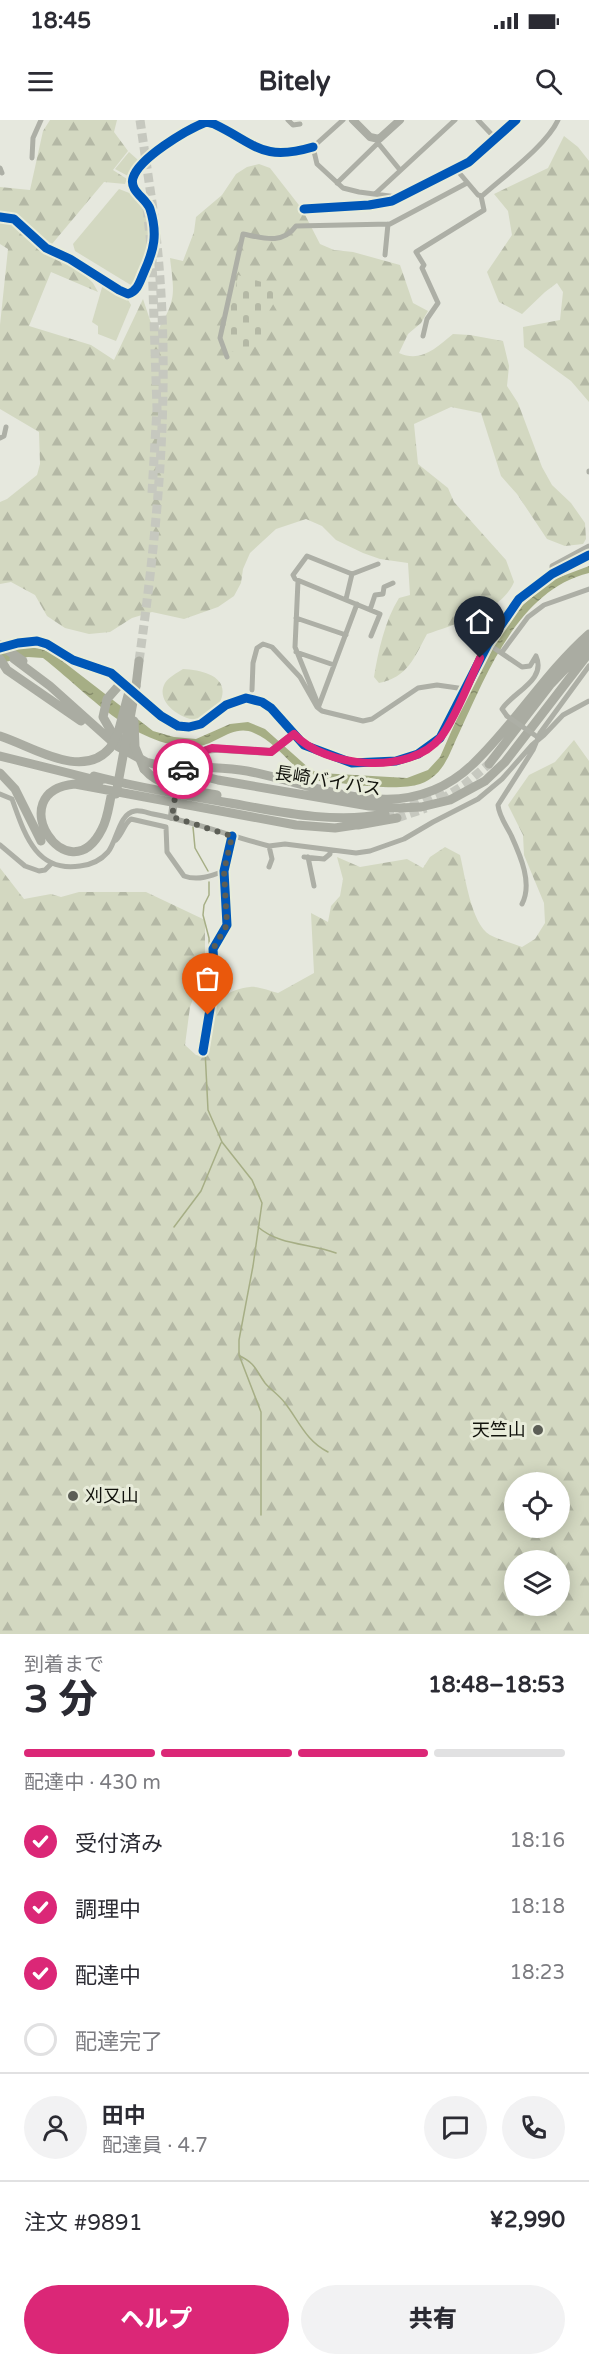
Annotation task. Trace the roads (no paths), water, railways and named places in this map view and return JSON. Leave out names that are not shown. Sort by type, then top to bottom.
[{"type":"highway","name":"長崎バイパス","points":[[0,648],[22,662],[117,741],[146,756],[175,764],[246,771],[353,797],[383,800],[413,796],[438,788],[473,764],[549,675],[589,634]]},
{"type":"highway","points":[[489,764],[550,685],[589,645]]},
{"type":"highway","name":"長崎バイパス","points":[[22,662],[100,732],[128,753],[160,767],[360,805],[400,808],[422,807],[456,798],[485,781],[498,770],[589,653]]},
{"type":"highway","points":[[0,736],[60,759],[76,762],[96,759],[110,748],[118,733],[138,660]]},
{"type":"highway","points":[[2,663],[21,680],[100,732]]},
{"type":"highway","name":"長崎バイパス","points":[[444,791],[487,757],[549,675]]},
{"type":"highway","points":[[130,684],[112,693],[102,712],[104,721],[111,731],[146,756]]},
{"type":"highway","points":[[130,684],[134,741],[138,757],[144,769],[157,780],[174,786],[334,817]]},
{"type":"highway","points":[[0,773],[15,789],[41,840],[49,849],[64,855],[81,855],[94,848],[102,840],[110,821],[130,684]]},
{"type":"highway","name":"長崎バイパス","points":[[0,751],[104,779],[267,810],[362,818],[385,814]]},
{"type":"highway","name":"長崎バイパス","points":[[0,756],[103,782],[310,822],[362,824],[397,818]]},
{"type":"highway","points":[[114,793],[103,828],[85,847],[65,850],[54,845],[44,835],[39,822],[42,803],[56,789],[75,784],[296,825],[335,828],[362,824]]},
{"type":"street","points":[[32,158],[33,138],[41,120]]},
{"type":"street","points":[[288,120],[293,125],[300,124]]},
{"type":"street","points":[[0,217],[14,219],[46,248],[124,293],[132,293],[153,254],[150,209],[133,188],[132,180],[137,168],[149,157],[198,123],[214,124],[272,153],[296,153],[313,147],[343,120]]},
{"type":"street","points":[[353,120],[370,137],[378,141],[400,170]]},
{"type":"street","points":[[337,183],[400,120]]},
{"type":"street","points":[[375,194],[455,120]]},
{"type":"street","points":[[478,120],[496,139]]},
{"type":"street","points":[[304,209],[369,205],[392,201],[470,162],[516,120]]},
{"type":"street","points":[[481,196],[543,140],[553,130],[558,120]]},
{"type":"street","points":[[313,147],[317,164],[343,188],[399,197]]},
{"type":"street","points":[[423,336],[427,319],[438,303],[422,268],[424,265],[416,252],[484,210],[481,196],[456,169]]},
{"type":"street","points":[[227,357],[220,338],[243,234],[278,239],[285,237],[296,226],[388,224],[467,183]]},
{"type":"street","points":[[385,255],[388,224]]},
{"type":"street","points":[[0,438],[4,436],[6,427]]},
{"type":"street","points":[[552,574],[552,566],[589,546]]},
{"type":"street","points":[[0,648],[36,641],[47,644],[73,660],[111,673],[130,684],[161,716],[178,726],[189,727],[201,724],[226,705],[246,698],[262,702],[271,708],[291,737],[304,745],[352,763],[396,761],[418,754],[441,738],[489,645],[519,599],[552,574],[589,555]]},
{"type":"street","points":[[371,636],[380,614],[298,582],[293,575],[307,556],[352,574],[378,564]]},
{"type":"street","points":[[346,599],[352,574]]},
{"type":"street","points":[[298,582],[296,652],[316,699],[317,708]]},
{"type":"street","points":[[370,610],[375,595],[383,594],[384,587],[393,583]]},
{"type":"street","points":[[502,652],[528,617],[544,605],[589,589]]},
{"type":"street","points":[[317,708],[357,604]]},
{"type":"street","points":[[296,618],[346,635]]},
{"type":"street","points":[[252,690],[254,654],[263,644],[272,647],[300,677],[317,708],[363,721],[372,719],[418,688],[437,685],[465,689]]},
{"type":"street","points":[[489,645],[522,667],[530,666],[536,656],[539,669],[533,679],[502,709],[507,716],[539,738]]},
{"type":"street","points":[[296,652],[334,665]]},
{"type":"street","points":[[522,904],[527,887],[525,876],[498,805],[540,733],[589,666]]},
{"type":"street","points":[[115,841],[123,820],[134,811],[172,817],[269,846],[285,844],[345,853],[370,851],[404,839],[478,799],[502,779],[563,715],[589,701]]},
{"type":"street","points":[[172,817],[180,777],[195,755],[205,750],[222,749],[274,751],[291,737]]},
{"type":"street","points":[[0,794],[12,799],[22,828],[36,851],[52,863],[73,867],[88,865],[105,855],[131,819],[166,827],[167,852],[184,876],[207,877],[224,871]]},
{"type":"street","points":[[202,1051],[211,1003],[209,993],[215,985],[213,949],[227,925],[224,871],[232,836]]},
{"type":"street","points":[[0,845],[32,870],[45,870],[52,863]]},
{"type":"street","points":[[269,846],[272,859],[269,867]]},
{"type":"street","points":[[314,886],[306,857],[324,859],[330,851]]},
{"type":"water","points":[[589,566],[589,573],[564,582],[543,597],[525,615],[494,660],[441,769],[428,780],[410,786],[384,787],[319,781],[301,771],[263,738],[246,731],[231,733],[201,746],[193,747],[150,738],[112,715],[43,658],[28,657],[0,663],[0,654],[22,649],[42,649],[56,656],[153,731],[174,737],[196,739],[230,724],[248,722],[265,729],[311,770],[320,773],[407,778],[428,770],[440,757],[473,682],[493,645],[517,610],[552,580]]},
{"type":"waterway","points":[[193,827],[195,848],[208,871]]},
{"type":"waterway","points":[[209,882],[209,895],[204,905],[203,915],[209,938],[211,984]]},
{"type":"waterway","points":[[205,1050],[208,1110],[222,1142],[252,1180],[262,1203],[239,1340],[239,1355],[261,1412],[261,1515]]},
{"type":"waterway","points":[[174,1227],[201,1191],[221,1143]]},
{"type":"waterway","points":[[258,1227],[276,1238],[336,1253]]},
{"type":"waterway","points":[[240,1356],[252,1364],[265,1383],[285,1403],[308,1436],[328,1452]]},
{"type":"tunnel","points":[[140,120],[154,216]]},
{"type":"tunnel","points":[[147,208],[151,245]]},
{"type":"tunnel","points":[[139,661],[152,555],[161,449],[163,342],[156,235]]},
{"type":"tunnel","points":[[152,259],[157,409],[152,493]]},
{"type":"tunnel","points":[[441,800],[489,764]]},
{"type":"tunnel","points":[[385,814],[444,791]]},
{"type":"tunnel","points":[[397,818],[426,808]]},
{"type":"place","name":"天竺山","points":[[538,1430]]},
{"type":"place","name":"刈又山","points":[[73,1496]]}]
